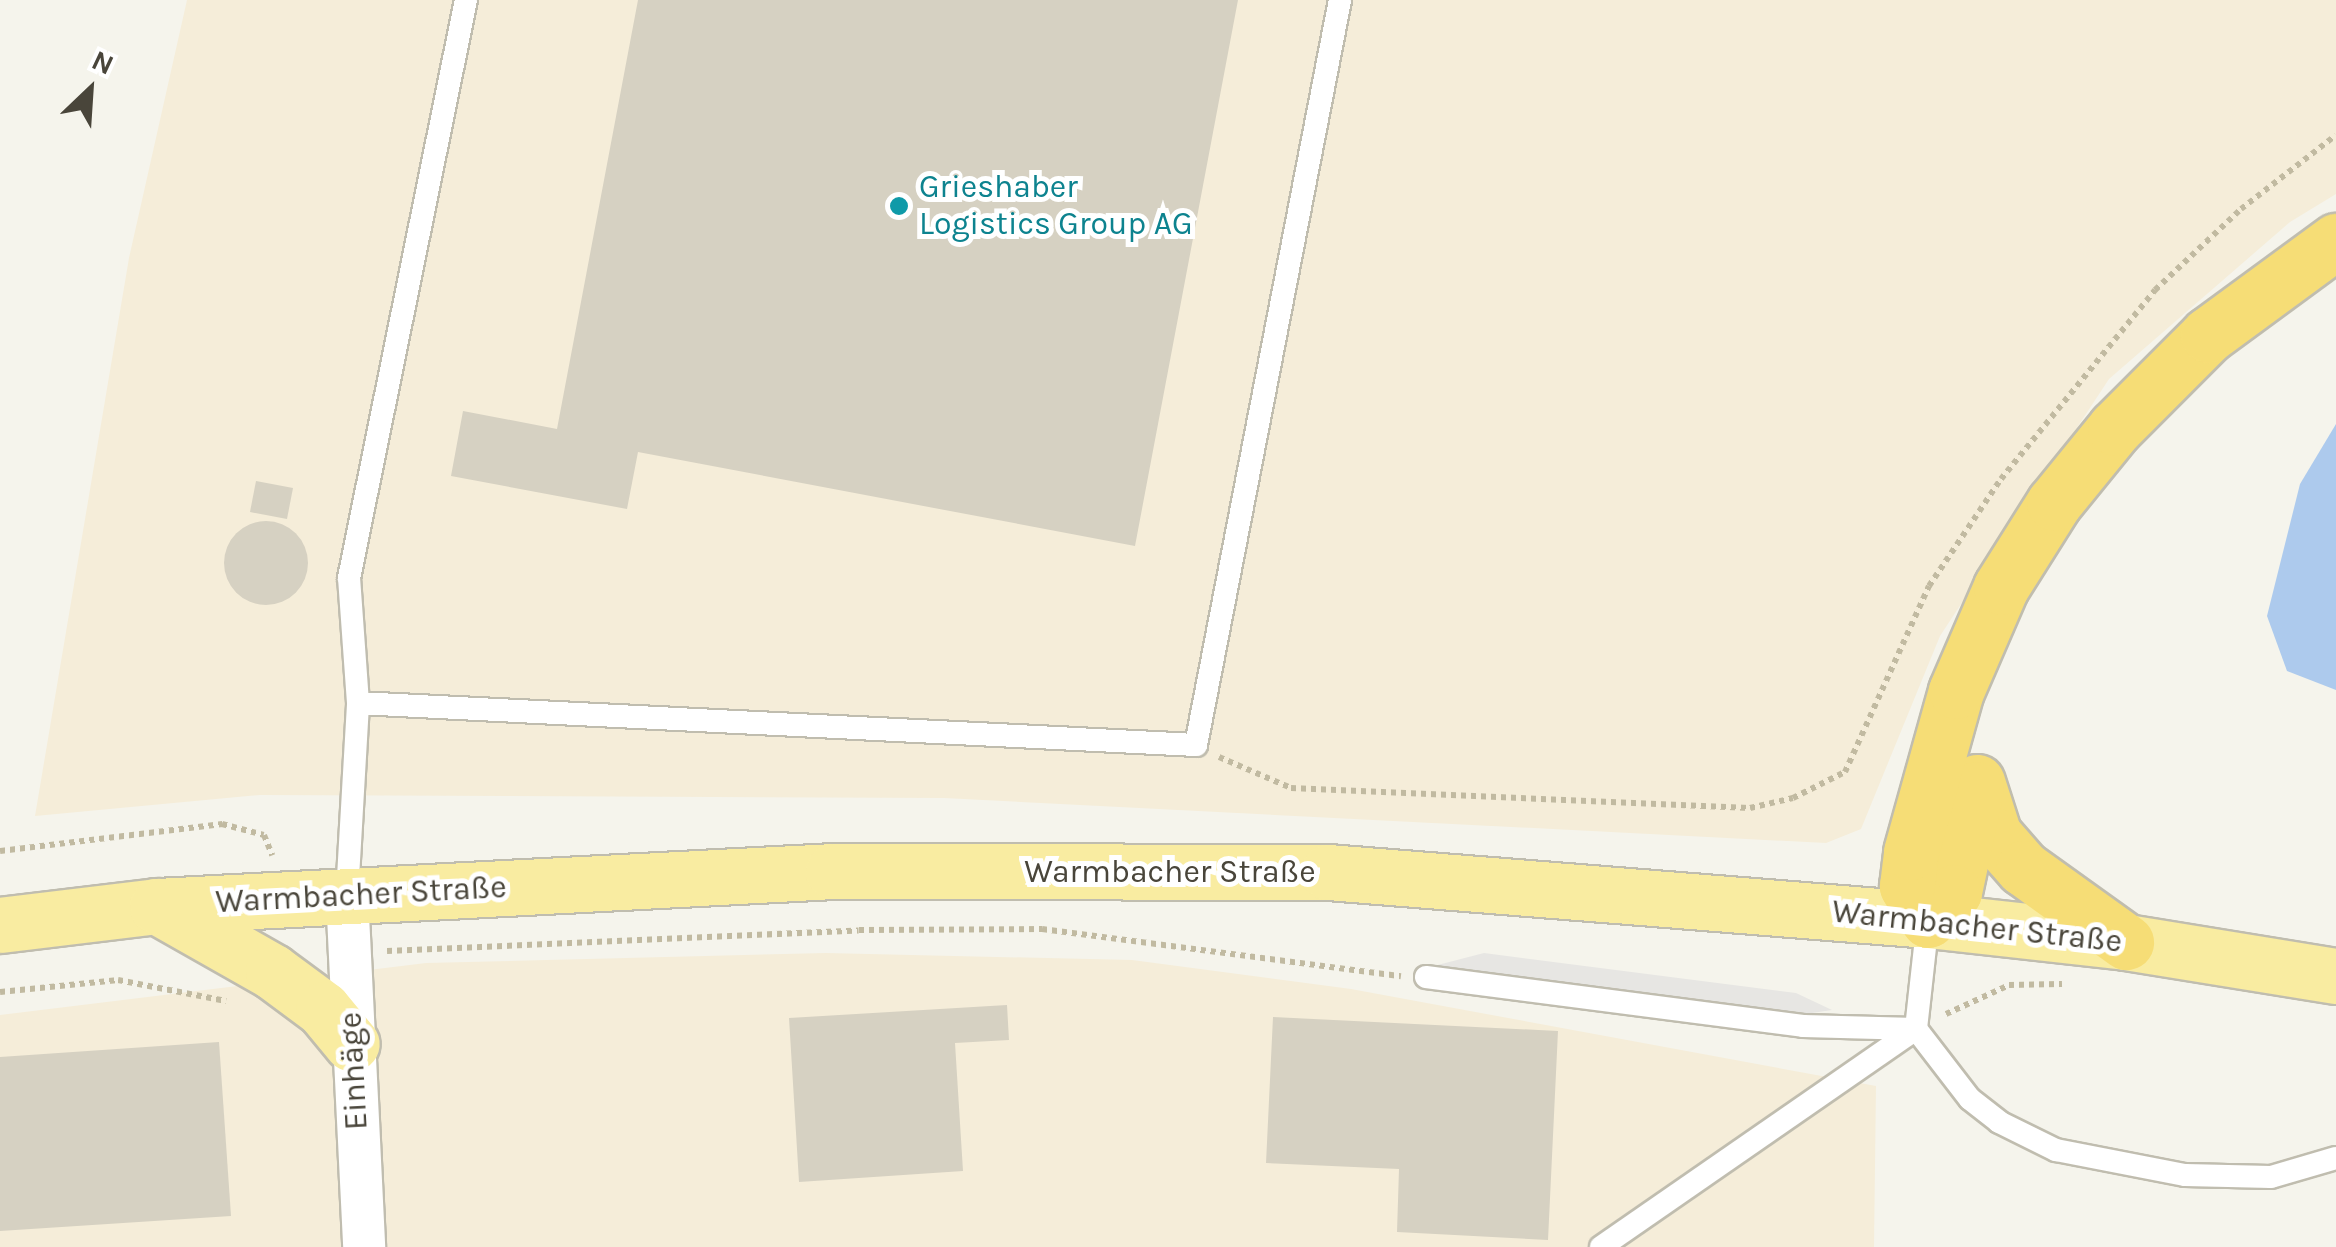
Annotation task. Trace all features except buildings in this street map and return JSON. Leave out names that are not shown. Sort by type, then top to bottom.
[{"type":"highway","points":[[2336,241],[2208,335],[2115,428],[2054,503],[2002,587],[1956,691],[1911,852],[1907,886],[1928,920],[1954,892],[1976,788],[1979,713],[1990,667],[2018,596],[2094,484],[2237,334],[2300,288],[2336,280]]},
{"type":"highway","points":[[1976,788],[1994,835],[2023,868],[2126,942]]},
{"type":"main road","name":"Warmbacher Straße","points":[[0,925],[157,906],[278,898],[833,870],[1328,872],[1928,920],[2126,942],[2336,976]]},
{"type":"main road","points":[[157,906],[273,972],[323,1009],[352,1044]]},
{"type":"street","name":"Einhäge","points":[[348,895],[347,953],[364,1247]]},
{"type":"lane","points":[[348,895],[358,703],[348,578],[466,0]]},
{"type":"lane","points":[[358,703],[1196,745],[1340,0]]},
{"type":"lane","points":[[1928,920],[1916,1029],[1970,1099],[2000,1122],[2056,1150],[2185,1175],[2270,1177],[2336,1158]]},
{"type":"lane","points":[[1426,977],[1803,1026],[1916,1029]]},
{"type":"lane","points":[[1601,1247],[1916,1029]]},
{"type":"path","points":[[1196,745],[1258,779],[1291,788],[1368,793],[1477,792],[1750,808],[1793,798],[1845,772],[1928,586],[2000,479],[2156,290],[2241,208],[2336,135]]},
{"type":"path","points":[[0,851],[222,824],[264,835],[278,898]]},
{"type":"path","points":[[347,953],[859,930],[1042,930],[1426,977]]},
{"type":"path","points":[[0,992],[118,980],[254,1002],[273,972]]},
{"type":"path","points":[[1916,1029],[2009,985],[2077,983]]},
{"type":"shaded area","points":[[187,0],[2336,0],[2336,194],[2290,222],[2109,379],[1940,636],[1861,829],[1826,843],[944,798],[260,795],[35,816],[129,258]]},
{"type":"shaded area","points":[[826,953],[1132,960],[1351,989],[1876,1086],[1874,1247],[0,1247],[0,1015],[426,963]]},
{"type":"shaded area","points":[[1484,953],[1796,993],[1832,1010],[1805,1014],[1430,967]]},
{"type":"water","points":[[2336,424],[2336,690],[2287,671],[2267,616],[2300,484]]},
{"type":"place","name":"Grieshaber Logistics Group AG","points":[[899,206]]}]
